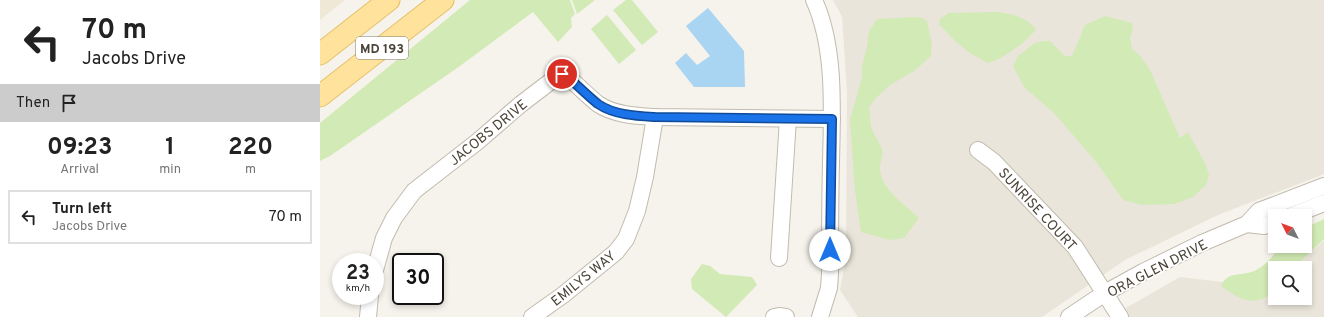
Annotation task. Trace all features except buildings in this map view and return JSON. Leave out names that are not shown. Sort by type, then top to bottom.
[{"type":"main road","name":"MD 193","points":[[320,54],[389,0]]},
{"type":"main road","name":"MD 193","points":[[320,96],[443,0]]},
{"type":"street","points":[[814,0],[823,27],[828,57],[832,119],[830,274],[829,288],[820,317]]},
{"type":"street","name":"JACOBS DRIVE","points":[[380,253],[384,238],[391,224],[414,191],[477,142],[521,104],[562,74],[568,77],[599,104],[609,109],[635,116],[832,119]]},
{"type":"street","name":"EMILYS WAY","points":[[532,317],[563,295],[616,252],[626,239],[637,211],[645,177],[655,117]]},
{"type":"street","points":[[779,258],[788,119]]},
{"type":"street","name":"SUNRISE COURT","points":[[978,150],[1000,168],[1076,247],[1120,317]]},
{"type":"street","name":"ORA GLEN DRIVE","points":[[1069,317],[1105,293],[1171,258],[1248,224],[1259,211],[1324,186]]},
{"type":"street","points":[[1309,209],[1324,203]]},
{"type":"street","name":"ORA GLEN DRIVE","points":[[1248,224],[1264,226],[1268,225]]},
{"type":"street","points":[[368,317],[369,305]]},
{"type":"street","points":[[774,317],[786,317]]},
{"type":"shaded area","points":[[320,0],[345,0],[320,20]]},
{"type":"shaded area","points":[[833,0],[1324,0],[1324,174],[1218,215],[1125,260],[1042,317],[858,317],[840,290],[846,256],[847,92],[842,17]]},
{"type":"shaded area","points":[[1324,240],[1324,317],[1110,317],[1180,277],[1222,282],[1246,300],[1268,292],[1268,305],[1312,305],[1312,261],[1302,261],[1312,253],[1312,251]]},
{"type":"green space","points":[[470,0],[570,0],[575,14],[571,18],[572,27],[558,42],[533,12],[460,66],[330,156],[320,161],[320,123]]},
{"type":"green space","points":[[572,0],[595,0],[577,14]]},
{"type":"green space","points":[[626,0],[632,0],[658,32],[642,45],[613,10]]},
{"type":"green space","points":[[998,12],[1019,17],[1027,21],[1036,29],[1027,39],[1014,49],[1001,58],[988,63],[970,53],[954,40],[939,24],[940,19],[949,13]]},
{"type":"green space","points":[[607,15],[636,50],[619,64],[591,29]]},
{"type":"green space","points":[[1105,16],[1132,23],[1133,29],[1130,38],[1132,49],[1141,57],[1150,70],[1180,138],[1188,132],[1206,165],[1209,175],[1206,185],[1193,197],[1174,204],[1142,205],[1123,200],[1097,163],[1054,113],[1024,87],[1013,66],[1018,56],[1035,43],[1044,41],[1050,41],[1065,56],[1072,56],[1085,25]]},
{"type":"green space","points":[[913,17],[923,18],[927,21],[932,44],[931,56],[914,71],[890,85],[869,107],[871,126],[882,149],[880,170],[885,185],[895,197],[919,218],[904,238],[890,240],[861,232],[855,191],[850,120],[862,77],[862,66],[869,31],[877,19]]},
{"type":"green space","points":[[1324,219],[1324,239],[1312,251],[1312,225]]},
{"type":"green space","points":[[1276,253],[1310,253],[1301,261],[1269,261]]},
{"type":"green space","points":[[1268,261],[1268,296],[1254,301],[1248,300],[1235,295],[1221,286],[1227,278],[1251,272]]},
{"type":"green space","points":[[702,264],[710,266],[720,274],[752,277],[757,285],[726,317],[692,289],[691,279]]},
{"type":"water","points":[[708,8],[744,51],[745,87],[694,87],[675,63],[686,53],[697,65],[710,56],[686,26]]},
{"type":"route","points":[[562,74],[568,77],[599,104],[609,109],[635,116],[832,119],[830,250]]}]
